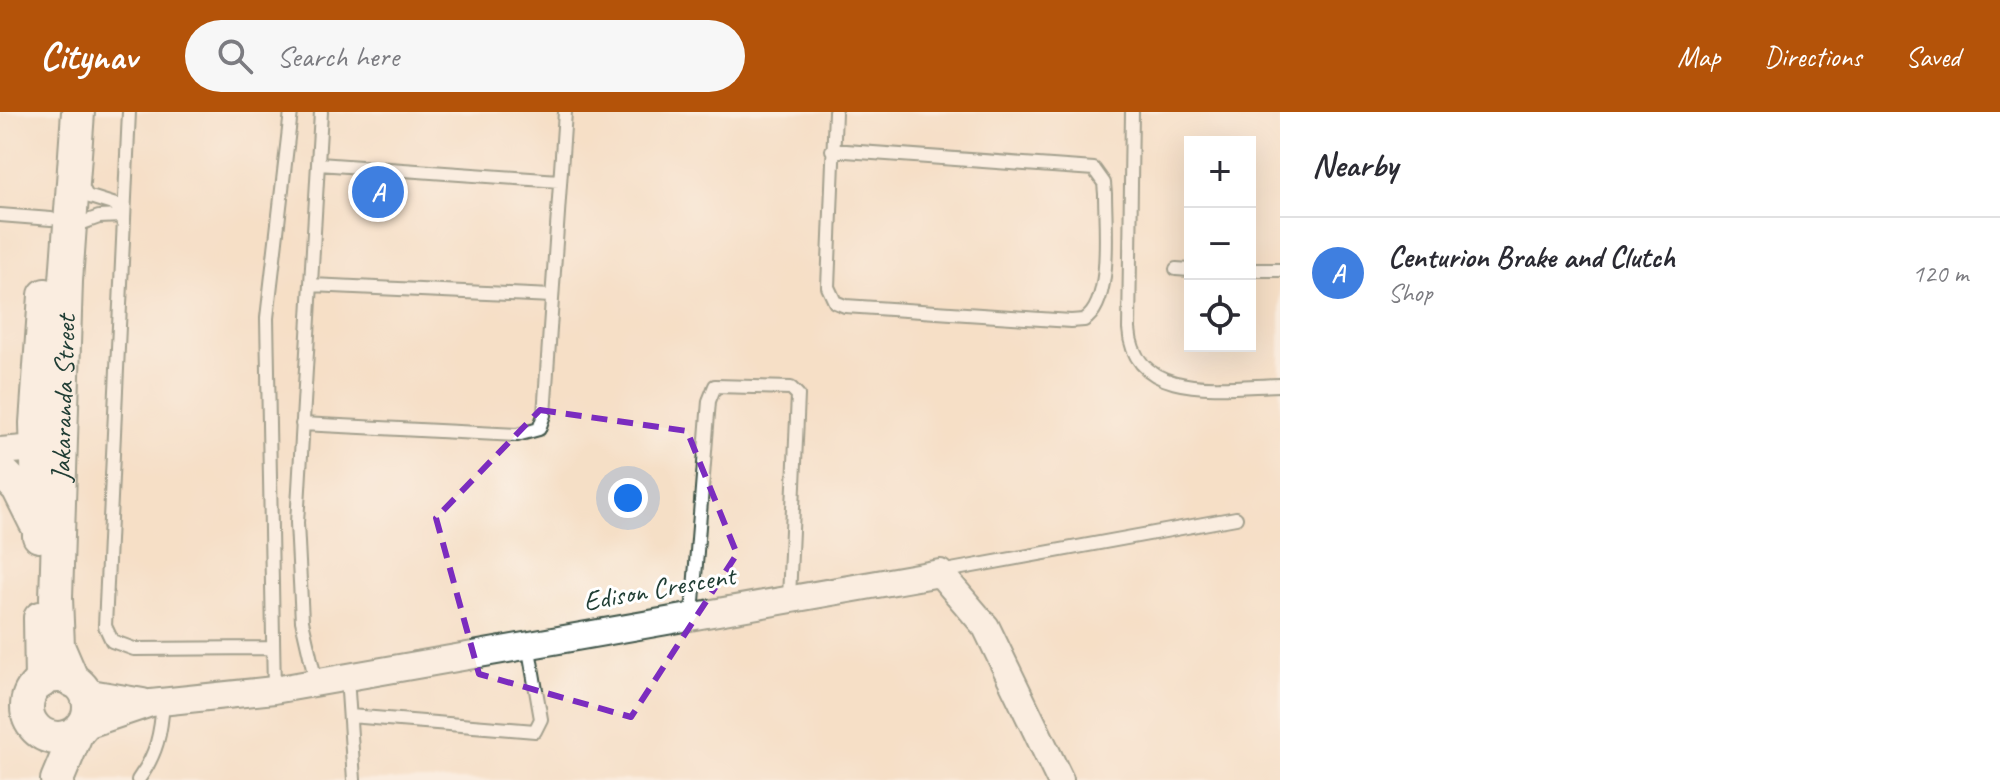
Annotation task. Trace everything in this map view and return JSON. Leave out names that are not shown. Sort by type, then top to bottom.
[{"type":"street","name":"Jakaranda Street","points":[[41,682],[37,448],[60,224],[61,112]]},
{"type":"street","name":"Jakaranda Street","points":[[78,112],[74,164],[60,224],[66,281],[56,629],[65,667],[79,686]]},
{"type":"street","points":[[0,451],[37,448],[51,430],[58,308],[66,281]]},
{"type":"street","points":[[0,470],[18,488],[38,528]]},
{"type":"street","points":[[940,573],[986,627],[1060,780]]},
{"type":"street","name":"Edison Crescent","points":[[80,729],[157,702],[274,690],[692,614],[940,573]]},
{"type":"street","points":[[41,780],[38,731],[27,710],[30,694],[41,682],[60,677],[79,686],[89,706],[57,780]]},
{"type":"street","name":"Edison Crescent","points":[[79,686],[157,702]]},
{"type":"street","points":[[38,731],[57,738],[80,729]]},
{"type":"lane","points":[[129,112],[105,601],[108,636],[120,645],[134,649],[272,648]]},
{"type":"lane","points":[[274,690],[267,318],[291,112]]},
{"type":"lane","points":[[316,682],[299,589],[302,424],[321,112]]},
{"type":"lane","points":[[302,424],[534,433],[544,415],[565,112]]},
{"type":"lane","points":[[832,150],[1094,169],[1104,183],[1105,194],[1104,271],[1098,306],[1084,320],[1071,321],[919,314],[845,306],[835,302],[828,287],[832,150],[835,112]]},
{"type":"lane","points":[[1132,112],[1129,329],[1135,358],[1150,374],[1185,384],[1280,385]]},
{"type":"lane","points":[[74,164],[87,196],[122,212]]},
{"type":"lane","points":[[319,164],[559,181]]},
{"type":"lane","points":[[0,215],[60,224],[122,212]]},
{"type":"lane","points":[[1176,269],[1184,270]]},
{"type":"lane","points":[[1256,270],[1280,270]]},
{"type":"lane","points":[[311,285],[552,296]]},
{"type":"lane","points":[[692,614],[709,401],[715,386],[791,388],[798,395],[789,598]]},
{"type":"lane","points":[[940,573],[1236,518]]},
{"type":"lane","points":[[350,716],[530,733],[538,728],[541,719],[528,644]]},
{"type":"lane","points":[[347,677],[354,780]]},
{"type":"lane","points":[[138,780],[154,759],[161,733],[157,702]]},
{"type":"highlighted area","points":[[540,410],[687,431],[737,554],[631,717],[479,674],[436,518]]},
{"type":"place","name":"Centurion Brake and Clutch","points":[[378,192]]}]
